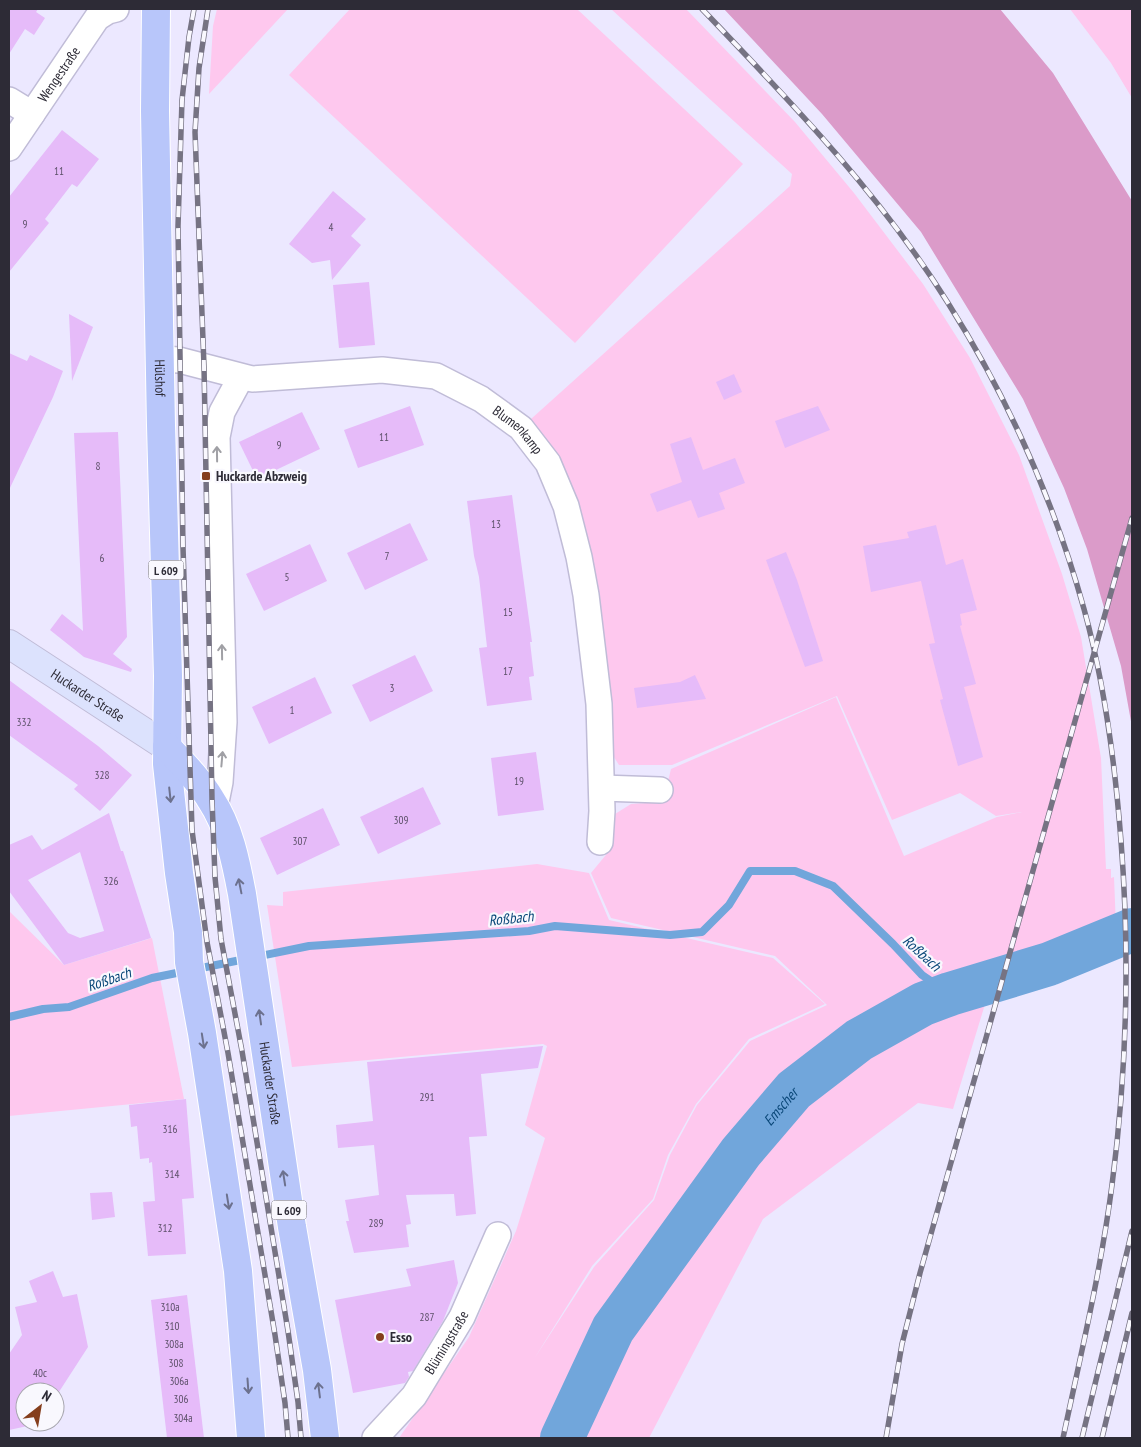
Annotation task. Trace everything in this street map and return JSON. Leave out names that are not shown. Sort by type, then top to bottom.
[{"type":"main road","name":"Hülshof","points":[[156,9],[155,101],[168,676],[167,746]]},
{"type":"main road","name":"Huckarder Straße","points":[[9,644],[167,746],[212,800],[215,807],[235,858],[292,1227],[317,1370],[325,1438]]},
{"type":"main road","name":"L 609","points":[[167,746],[171,799],[194,993],[202,1033],[237,1262],[251,1438]]},
{"type":"street","name":"Wengestraße","points":[[9,148],[97,18],[108,11],[116,9]]},
{"type":"street","points":[[9,100],[32,114]]},
{"type":"street","name":"Blumenkamp","points":[[160,359],[179,360],[241,377],[263,379],[382,370],[436,376],[481,398],[521,428],[548,464],[566,506],[580,556],[599,704],[602,788],[600,842]]},
{"type":"street","points":[[215,807],[220,782],[224,722],[217,437],[222,412],[241,377]]},
{"type":"street","points":[[602,788],[660,790]]},
{"type":"street","name":"Blümingstraße","points":[[375,1438],[414,1396],[462,1316],[498,1235]]},
{"type":"shaded area","points":[[217,9],[288,9],[209,94],[213,26]]},
{"type":"shaded area","points":[[350,9],[577,9],[743,164],[575,343],[289,75]]},
{"type":"shaded area","points":[[611,9],[686,9],[795,122],[854,193],[923,284],[970,358],[1019,455],[1062,574],[1081,637],[1101,758],[1106,869],[1111,869],[1111,878],[1114,877],[1116,927],[991,969],[986,1001],[953,1109],[918,1103],[763,1219],[649,1438],[399,1438],[469,1337],[516,1231],[545,1138],[525,1125],[547,1046],[543,1044],[292,1067],[267,905],[283,906],[283,892],[537,864],[589,873],[609,920],[773,958],[825,1004],[749,1039],[696,1104],[668,1155],[653,1199],[592,1266],[534,1359],[594,1267],[654,1200],[670,1155],[697,1105],[750,1041],[827,1005],[775,956],[611,918],[591,873],[610,850],[615,814],[631,804],[663,802],[671,769],[836,697],[904,856],[997,817],[1022,812],[996,816],[960,793],[892,820],[837,696],[672,765],[619,765],[601,737],[579,557],[521,428],[790,186],[792,174]]},
{"type":"shaded area","points":[[724,9],[1000,9],[1053,73],[1132,201],[1132,727],[1121,666],[1087,549],[1064,488],[1023,399],[921,232],[822,114]]},
{"type":"shaded area","points":[[1070,9],[1132,9],[1132,98],[1111,63]]},
{"type":"shaded area","points":[[9,911],[64,965],[152,938],[184,1099],[9,1116]]},
{"type":"building","points":[[9,9],[38,9],[36,12],[45,18],[34,35],[25,29],[9,54]]},
{"type":"building","points":[[62,130],[99,159],[77,187],[72,184],[45,219],[49,223],[9,272],[9,197]]},
{"type":"building","points":[[333,191],[366,219],[351,236],[361,245],[332,280],[330,260],[312,263],[289,244]]},
{"type":"building","points":[[369,282],[375,345],[339,348],[333,285]]},
{"type":"building","points":[[69,314],[93,327],[72,381]]},
{"type":"building","points":[[9,353],[27,361],[30,355],[63,371],[53,397],[9,490]]},
{"type":"building","points":[[734,374],[742,392],[724,400],[716,382]]},
{"type":"building","points":[[410,406],[424,445],[358,468],[344,430]]},
{"type":"building","points":[[818,406],[830,430],[785,448],[775,421]]},
{"type":"building","points":[[302,412],[320,449],[257,479],[239,442]]},
{"type":"building","points":[[118,432],[127,637],[113,654],[132,669],[131,672],[84,657],[50,630],[62,614],[83,631],[74,433]]},
{"type":"building","points":[[691,437],[703,470],[735,458],[745,483],[719,493],[725,509],[698,518],[691,500],[657,512],[650,494],[682,482],[670,444]]},
{"type":"building","points":[[512,495],[532,642],[530,642],[534,676],[529,677],[532,700],[487,706],[479,648],[487,647],[479,577],[474,556],[467,501]]},
{"type":"building","points":[[410,523],[428,560],[365,590],[347,553]]},
{"type":"building","points":[[936,525],[946,565],[963,559],[977,610],[960,614],[962,625],[960,626],[976,684],[964,687],[983,757],[958,766],[940,700],[943,699],[929,644],[935,643],[921,581],[871,592],[863,546],[909,538],[907,532]]},
{"type":"building","points":[[310,544],[327,581],[264,611],[246,574]]},
{"type":"building","points":[[786,552],[823,661],[805,667],[766,560]]},
{"type":"building","points":[[415,655],[433,691],[370,722],[352,685]]},
{"type":"building","points":[[695,675],[706,699],[637,708],[634,688],[680,682]]},
{"type":"building","points":[[315,677],[332,713],[269,744],[252,707]]},
{"type":"building","points":[[9,680],[98,746],[132,775],[100,811],[74,789],[78,785],[9,735]]},
{"type":"building","points":[[536,752],[544,810],[498,816],[491,758]]},
{"type":"building","points":[[423,787],[441,824],[378,854],[360,817]]},
{"type":"building","points":[[323,808],[340,845],[277,875],[260,838]]},
{"type":"building","points":[[109,813],[151,938],[64,965],[9,891],[9,845],[32,835],[42,850]],"holes":[[[80,852],[104,931],[80,938],[68,933],[28,880]]]},
{"type":"building","points":[[543,1046],[538,1068],[481,1074],[487,1136],[469,1137],[476,1214],[456,1216],[454,1194],[406,1195],[411,1224],[406,1225],[409,1247],[354,1253],[346,1221],[349,1221],[345,1200],[379,1195],[374,1145],[338,1148],[336,1125],[373,1121],[367,1062]]},
{"type":"building","points":[[186,1099],[194,1198],[182,1199],[186,1254],[148,1256],[143,1202],[155,1201],[152,1162],[149,1163],[149,1158],[140,1159],[137,1126],[131,1127],[129,1105]]},
{"type":"building","points":[[112,1192],[115,1217],[92,1220],[90,1193]]},
{"type":"building","points":[[454,1260],[458,1283],[443,1321],[413,1371],[408,1372],[409,1377],[405,1383],[353,1393],[335,1300],[411,1286],[406,1269]]},
{"type":"building","points":[[53,1271],[63,1297],[77,1294],[88,1347],[65,1383],[15,1382],[15,1429],[9,1430],[9,1354],[22,1335],[15,1307],[37,1302],[29,1281]]},
{"type":"building","points":[[187,1295],[204,1438],[167,1438],[151,1300]]},
{"type":"waterway","name":"Roßbach","points":[[9,1017],[43,1009],[69,1007],[152,978],[309,946],[529,931],[555,926],[670,935],[702,932],[729,905],[750,871],[795,871],[833,886],[922,975],[950,994]]},
{"type":"waterway","name":"Emscher","points":[[562,1438],[613,1329],[741,1152],[794,1090],[859,1040],[923,1004],[1049,964],[1132,930]]},
{"type":"railway","points":[[194,9],[182,100],[178,226],[183,547],[192,830],[207,942],[228,1053],[275,1335],[288,1438]]},
{"type":"railway","points":[[208,9],[199,68],[195,132],[204,366],[215,877],[221,939],[242,1051],[288,1331],[301,1438]]},
{"type":"railway","points":[[702,9],[801,114],[863,186],[922,263],[948,303],[990,376],[1027,451],[1059,529],[1084,609],[1098,666],[1108,724],[1119,812],[1126,927],[1126,1013],[1121,1099],[1112,1185],[1090,1312],[1063,1438]]},
{"type":"railway","points":[[886,1438],[902,1344],[920,1273],[1132,518]]},
{"type":"railway","points":[[1082,1438],[1132,1231]]},
{"type":"railway","points":[[1102,1438],[1132,1313]]},
{"type":"place","name":"Huckarde Abzweig","points":[[206,476]]},
{"type":"place","name":"Esso","points":[[380,1337]]}]
